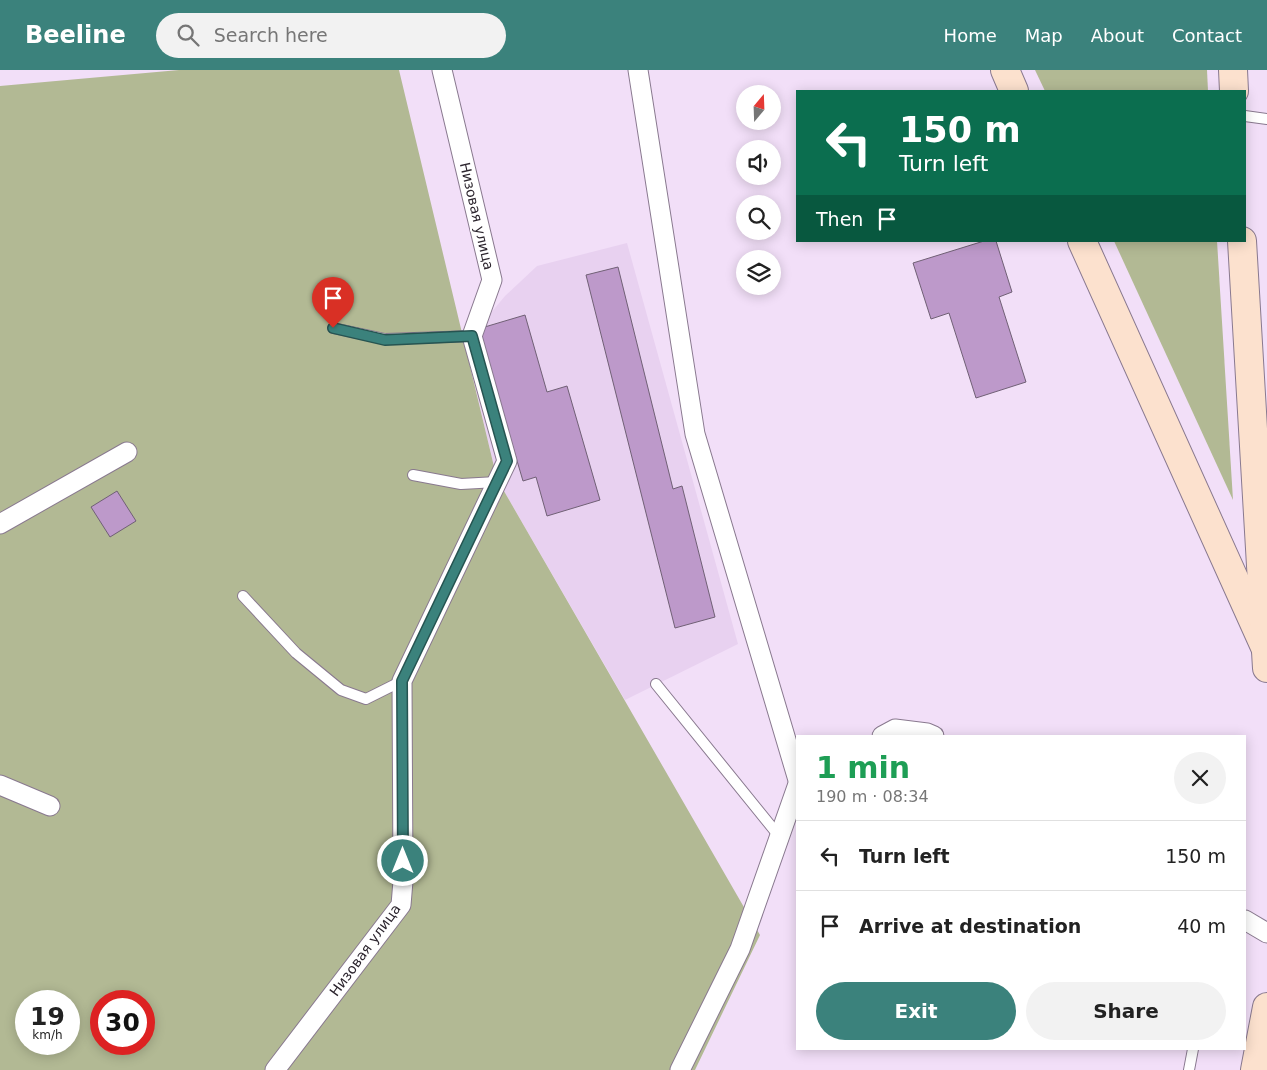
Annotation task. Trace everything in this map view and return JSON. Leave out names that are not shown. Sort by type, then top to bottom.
[{"type":"main road","points":[[1005,70],[1014,90]]},
{"type":"main road","points":[[1233,70],[1234,90]]},
{"type":"main road","points":[[1082,242],[1266,658]]},
{"type":"main road","points":[[1242,242],[1266,658]]},
{"type":"main road","points":[[1255,1070],[1267,1007]]},
{"type":"street","name":"Низовая улица","points":[[275,1070],[401,905],[403,881],[402,681],[507,461],[472,336],[492,280],[442,70]]},
{"type":"street","points":[[638,70],[694,434],[796,775]]},
{"type":"street","points":[[0,524],[127,452]]},
{"type":"street","points":[[884,735],[895,729],[927,732],[932,735]]},
{"type":"street","points":[[0,785],[50,806]]},
{"type":"street","points":[[680,1070],[740,949],[796,788]]},
{"type":"street","points":[[1246,921],[1267,933]]},
{"type":"lane","points":[[1246,116],[1267,119]]},
{"type":"lane","points":[[333,328],[385,340],[472,336]]},
{"type":"lane","points":[[413,475],[461,484],[497,482]]},
{"type":"lane","points":[[243,596],[296,653],[341,690],[366,699],[402,681]]},
{"type":"lane","points":[[656,684],[779,836]]},
{"type":"lane","points":[[1190,1070],[1193,1050]]},
{"type":"shaded area","points":[[627,243],[738,644],[625,700],[497,479],[465,344],[505,296],[537,266]]},
{"type":"green space","points":[[179,70],[399,70],[497,479],[760,935],[695,1070],[0,1070],[0,86]]},
{"type":"green space","points":[[1035,70],[1207,70],[1208,90],[1045,90]]},
{"type":"green space","points":[[1114,242],[1217,242],[1233,500]]},
{"type":"building","points":[[981,242],[996,242],[1012,292],[999,297],[1026,382],[976,398],[949,313],[931,319],[913,263]]},
{"type":"building","points":[[618,267],[673,489],[682,486],[715,617],[675,628],[586,275]]},
{"type":"building","points":[[525,315],[547,392],[567,386],[600,500],[547,516],[536,477],[523,481],[478,329]]},
{"type":"building","points":[[117,491],[136,521],[110,537],[91,507]]},
{"type":"route","points":[[333,328],[385,340],[472,336],[507,461],[402,681],[403,861]]}]
